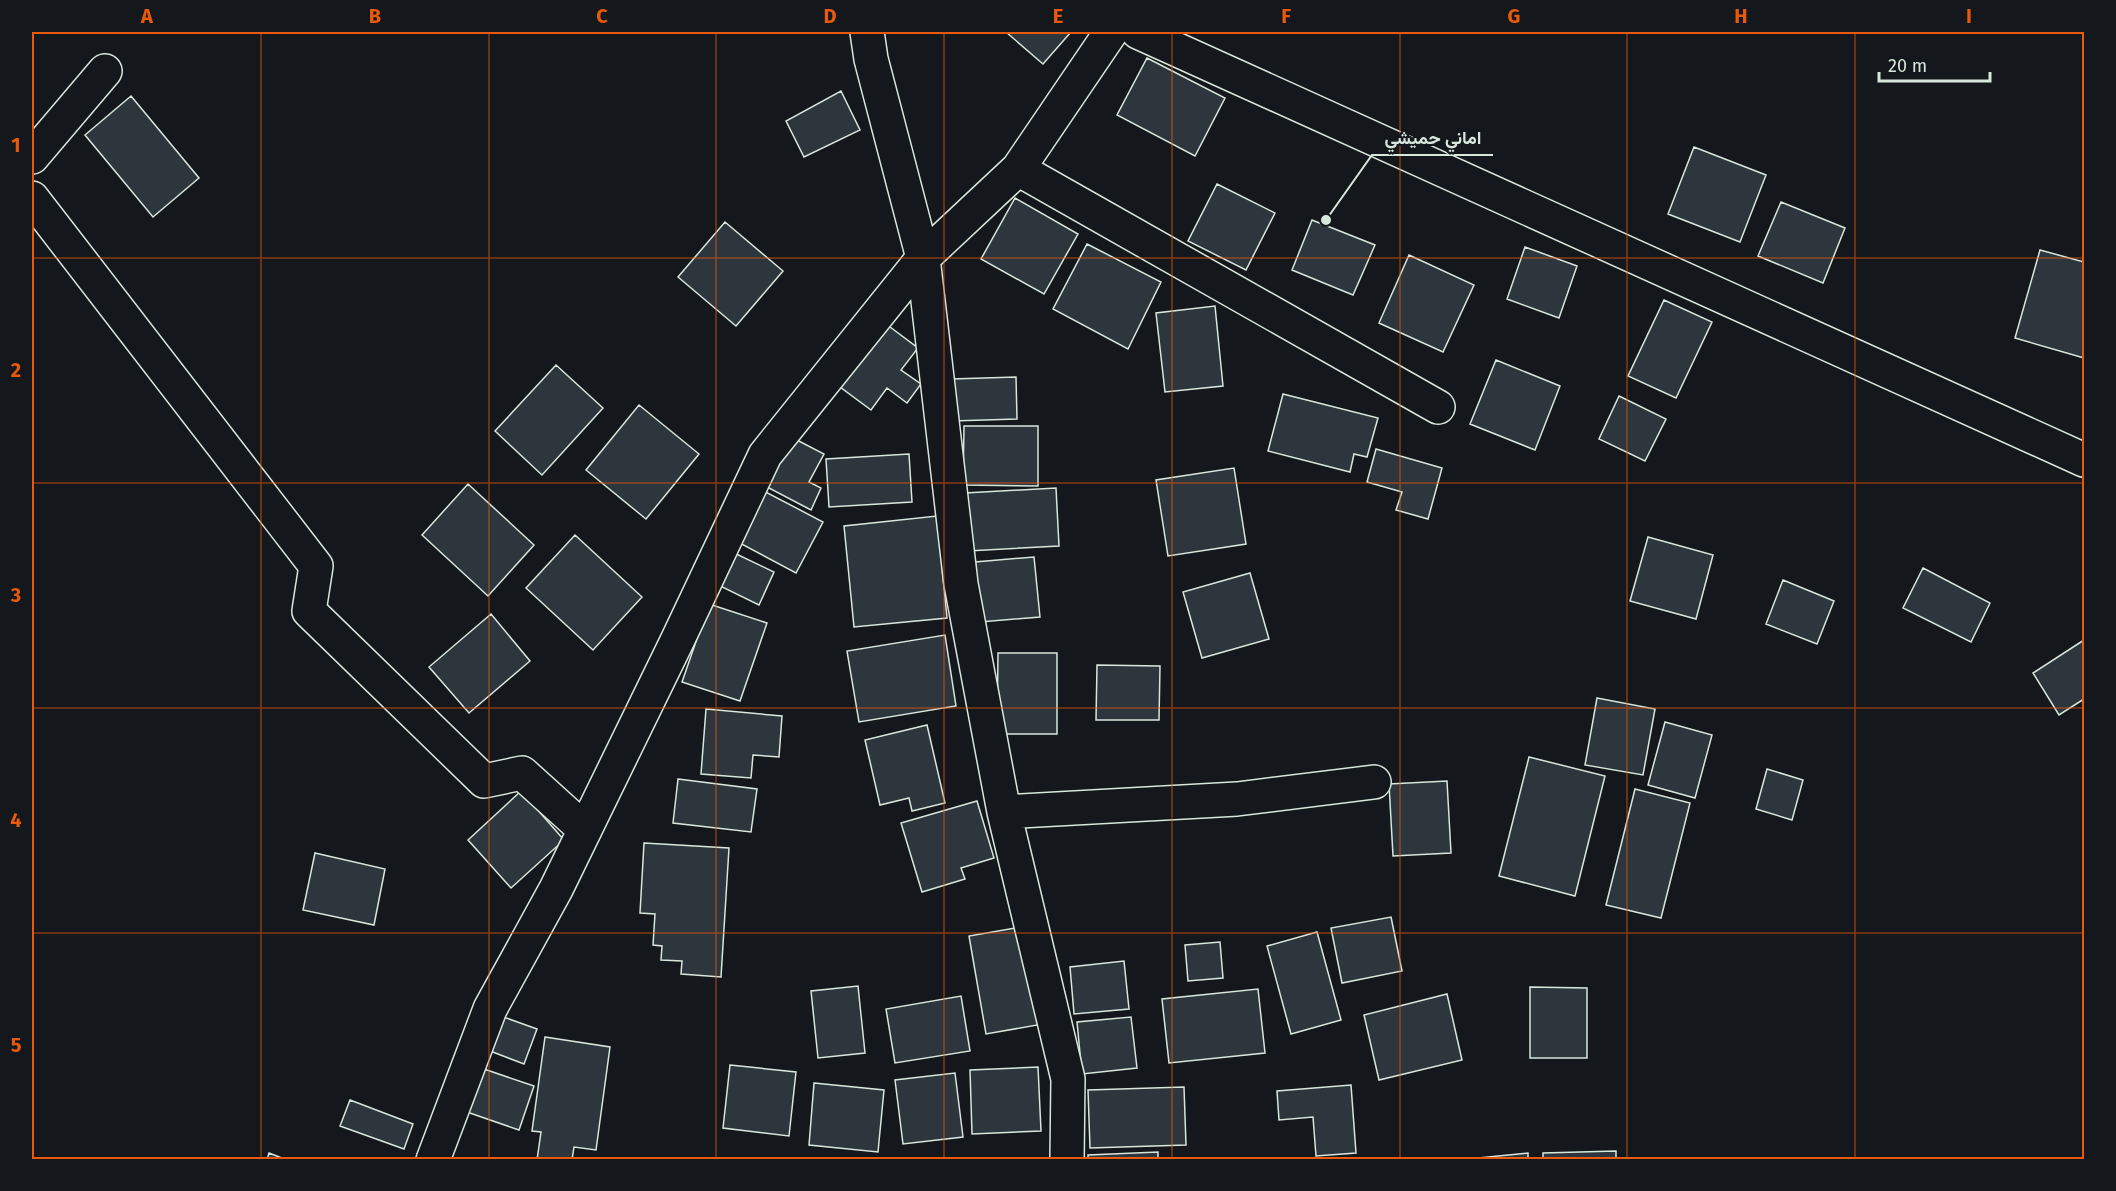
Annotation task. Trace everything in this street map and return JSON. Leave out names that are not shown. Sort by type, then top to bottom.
[{"type":"street","points":[[433,1160],[490,1009],[556,889],[765,455],[923,258],[1018,169],[1111,32]]},
{"type":"street","points":[[1138,32],[2085,460]]},
{"type":"street","points":[[860,35],[871,59],[923,258],[961,584],[1004,812],[1068,1079],[1067,1160]]},
{"type":"street","points":[[32,157],[105,71]]},
{"type":"street","points":[[1018,169],[1438,407]]},
{"type":"street","points":[[32,198],[316,566],[309,611],[484,781],[522,773],[585,830]]},
{"type":"street","points":[[1004,812],[1237,799],[1374,782]]},
{"type":"building","points":[[1006,32],[1071,32],[1043,64]]},
{"type":"building","points":[[1147,58],[1225,98],[1195,156],[1117,115]]},
{"type":"building","points":[[841,91],[860,130],[804,157],[786,121]]},
{"type":"building","points":[[131,96],[199,178],[153,217],[85,135]]},
{"type":"building","points":[[1694,147],[1766,175],[1740,242],[1668,214]]},
{"type":"building","points":[[1217,184],[1275,213],[1246,270],[1188,241]]},
{"type":"building","points":[[1015,198],[1078,234],[1044,294],[981,259]]},
{"type":"building","points":[[1781,202],[1845,228],[1823,283],[1758,256]]},
{"type":"building","points":[[1312,220],[1375,245],[1353,295],[1292,270]]},
{"type":"building","points":[[725,222],[783,271],[736,326],[678,277]]},
{"type":"building","points":[[1087,244],[1161,282],[1128,349],[1053,309]]},
{"type":"building","points":[[1525,247],[1577,266],[1559,318],[1507,299]]},
{"type":"building","points":[[2040,250],[2084,262],[2084,358],[2015,338]]},
{"type":"building","points":[[1409,255],[1474,285],[1443,352],[1379,323]]},
{"type":"building","points":[[1664,300],[1712,322],[1676,398],[1628,376]]},
{"type":"building","points":[[1215,306],[1223,386],[1165,392],[1156,313]]},
{"type":"building","points":[[878,318],[918,348],[901,370],[921,384],[907,403],[887,388],[871,410],[832,381]]},
{"type":"building","points":[[1496,360],[1560,386],[1535,450],[1470,424]]},
{"type":"building","points":[[556,365],[603,408],[542,475],[495,431]]},
{"type":"building","points":[[1016,377],[1017,419],[952,421],[951,379]]},
{"type":"building","points":[[1283,394],[1378,418],[1367,457],[1354,454],[1350,472],[1268,451]]},
{"type":"building","points":[[1619,396],[1666,419],[1645,461],[1599,439]]},
{"type":"building","points":[[639,405],[699,454],[646,519],[586,470]]},
{"type":"building","points":[[964,426],[1038,426],[1038,486],[963,485]]},
{"type":"building","points":[[793,438],[824,454],[809,482],[821,488],[811,510],[767,487]]},
{"type":"building","points":[[1376,449],[1442,468],[1428,519],[1396,510],[1402,492],[1367,482]]},
{"type":"building","points":[[909,454],[912,502],[829,507],[826,459]]},
{"type":"building","points":[[1234,468],[1246,544],[1168,556],[1156,480]]},
{"type":"building","points":[[468,484],[534,545],[488,596],[422,535]]},
{"type":"building","points":[[1056,488],[1059,546],[968,551],[965,493]]},
{"type":"building","points":[[760,489],[823,522],[796,573],[734,540]]},
{"type":"building","points":[[937,516],[947,618],[854,627],[844,526]]},
{"type":"building","points":[[575,535],[642,597],[593,650],[526,588]]},
{"type":"building","points":[[1648,537],[1713,555],[1696,619],[1630,601]]},
{"type":"building","points":[[730,551],[774,572],[759,605],[714,583]]},
{"type":"building","points":[[1034,557],[1040,617],[980,622],[975,562]]},
{"type":"building","points":[[1923,568],[1990,603],[1971,642],[1903,608]]},
{"type":"building","points":[[1250,573],[1269,639],[1202,658],[1183,592]]},
{"type":"building","points":[[1783,580],[1834,601],[1817,644],[1766,624]]},
{"type":"building","points":[[709,604],[767,623],[740,701],[682,682]]},
{"type":"building","points":[[491,614],[530,661],[469,713],[429,667]]},
{"type":"building","points":[[945,635],[956,706],[859,722],[847,651]]},
{"type":"building","points":[[2084,640],[2084,699],[2059,715],[2033,673]]},
{"type":"building","points":[[998,653],[1057,653],[1057,734],[997,734]]},
{"type":"building","points":[[1097,665],[1160,666],[1159,720],[1096,720]]},
{"type":"building","points":[[1597,698],[1655,709],[1643,775],[1585,765]]},
{"type":"building","points":[[706,709],[782,716],[779,757],[753,755],[751,778],[701,774]]},
{"type":"building","points":[[1665,722],[1712,735],[1695,798],[1648,785]]},
{"type":"building","points":[[927,725],[945,803],[912,811],[909,798],[880,805],[865,740]]},
{"type":"building","points":[[1529,757],[1605,776],[1575,896],[1499,876]]},
{"type":"building","points":[[1767,769],[1803,780],[1792,820],[1756,809]]},
{"type":"building","points":[[678,779],[757,789],[751,832],[673,823]]},
{"type":"building","points":[[1447,781],[1451,853],[1393,856],[1389,784]]},
{"type":"building","points":[[1635,789],[1690,803],[1661,918],[1606,905]]},
{"type":"building","points":[[521,791],[564,840],[511,888],[468,840]]},
{"type":"building","points":[[977,801],[994,858],[961,868],[965,879],[922,892],[901,823]]},
{"type":"building","points":[[644,843],[729,848],[721,977],[681,974],[682,961],[661,960],[662,946],[653,945],[655,914],[640,913]]},
{"type":"building","points":[[315,853],[385,869],[374,925],[303,910]]},
{"type":"building","points":[[1391,917],[1402,971],[1342,983],[1331,928]]},
{"type":"building","points":[[1026,926],[1043,1024],[986,1034],[969,936]]},
{"type":"building","points":[[1317,932],[1341,1020],[1291,1034],[1267,946]]},
{"type":"building","points":[[1220,942],[1223,978],[1188,981],[1185,945]]},
{"type":"building","points":[[1124,961],[1129,1009],[1074,1014],[1070,967]]},
{"type":"building","points":[[858,986],[865,1053],[818,1058],[811,991]]},
{"type":"building","points":[[1530,987],[1587,988],[1587,1058],[1530,1058]]},
{"type":"building","points":[[1258,989],[1265,1053],[1169,1063],[1162,999]]},
{"type":"building","points":[[1447,994],[1462,1060],[1379,1080],[1364,1015]]},
{"type":"building","points":[[961,996],[970,1051],[895,1063],[886,1009]]},
{"type":"building","points":[[498,1015],[537,1029],[524,1064],[485,1049]]},
{"type":"building","points":[[1131,1017],[1137,1068],[1082,1074],[1077,1022]]},
{"type":"building","points":[[545,1037],[610,1047],[596,1150],[574,1147],[572,1160],[537,1160],[541,1132],[532,1131]]},
{"type":"building","points":[[730,1065],[796,1072],[789,1136],[723,1128]]},
{"type":"building","points":[[478,1067],[534,1086],[519,1130],[464,1111]]},
{"type":"building","points":[[1038,1067],[1041,1131],[972,1134],[970,1070]]},
{"type":"building","points":[[955,1073],[963,1137],[903,1144],[895,1080]]},
{"type":"building","points":[[814,1083],[884,1090],[878,1152],[809,1145]]},
{"type":"building","points":[[1351,1085],[1356,1153],[1316,1156],[1313,1117],[1279,1120],[1277,1091]]},
{"type":"building","points":[[1184,1087],[1186,1145],[1090,1148],[1088,1090]]},
{"type":"building","points":[[350,1100],[413,1124],[404,1149],[340,1126]]},
{"type":"building","points":[[1616,1151],[1616,1160],[1543,1160],[1543,1153]]},
{"type":"building","points":[[1158,1152],[1158,1160],[1088,1160],[1088,1155]]},
{"type":"building","points":[[269,1153],[287,1160],[267,1160]]},
{"type":"building","points":[[1528,1153],[1528,1160],[1458,1160]]},
{"type":"place","name":"اماني حميشي","points":[[1326,220]]}]
